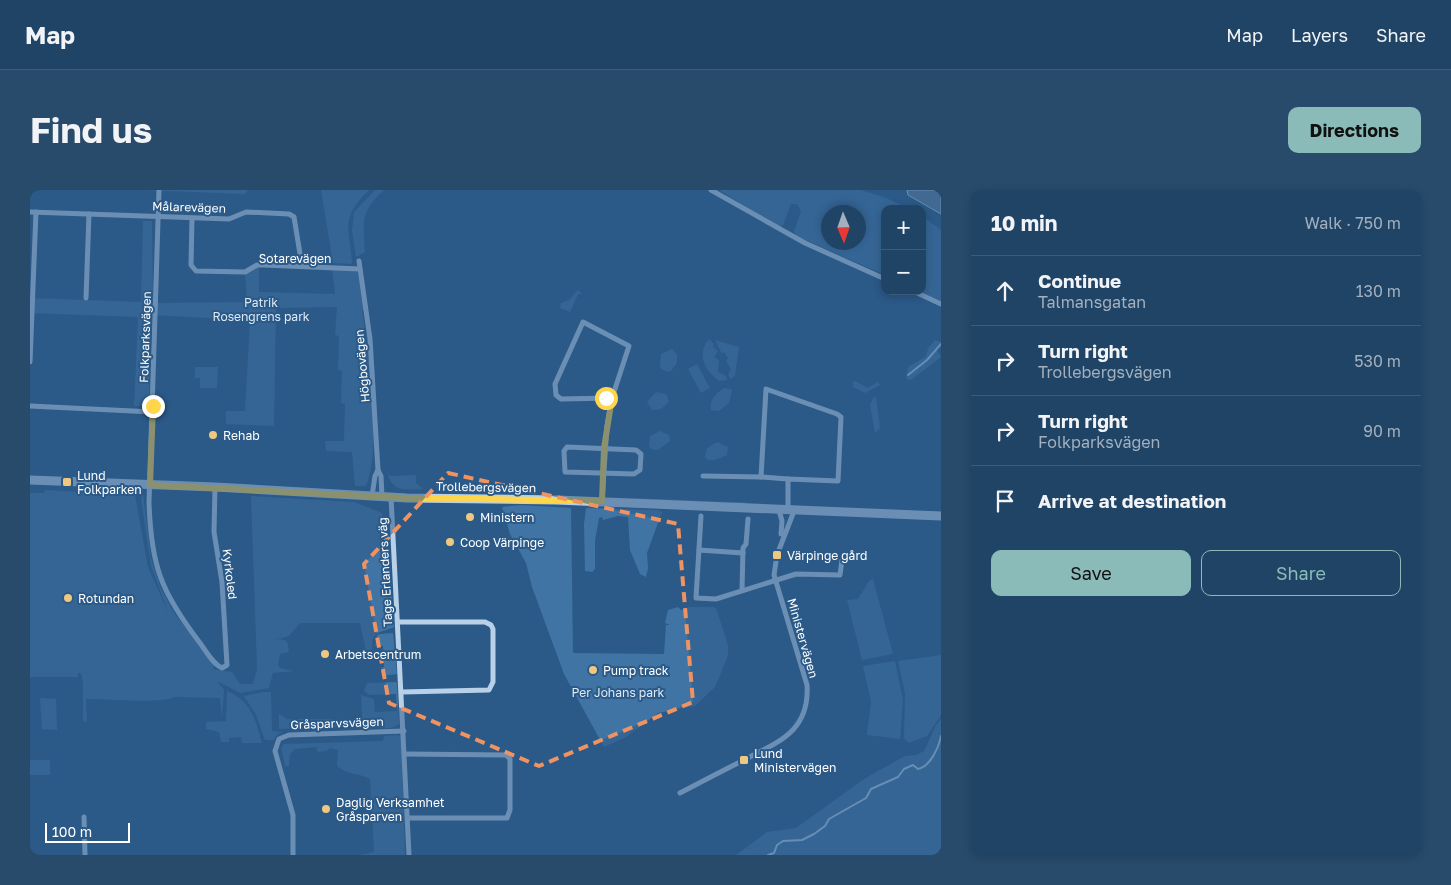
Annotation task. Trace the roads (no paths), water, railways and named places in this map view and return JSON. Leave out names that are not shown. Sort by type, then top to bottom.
[{"type":"street","name":"Folkparksvägen","points":[[159,190],[150,485],[151,543],[162,581],[180,617],[218,666],[225,668],[227,662]]},
{"type":"street","points":[[711,190],[805,243],[881,277]]},
{"type":"street","name":"Målarevägen","points":[[30,212],[192,219],[229,219],[246,212],[289,214],[294,217],[302,266]]},
{"type":"street","points":[[30,362],[36,212]]},
{"type":"street","points":[[86,298],[89,214]]},
{"type":"street","name":"Sotarevägen","points":[[192,219],[191,265],[196,271],[238,273],[257,266],[360,269]]},
{"type":"street","name":"Högbovägen","points":[[359,261],[370,338],[378,470],[387,497]]},
{"type":"street","points":[[921,295],[941,304]]},
{"type":"street","points":[[602,501],[604,448],[612,398],[630,346],[583,322],[556,384],[556,395],[561,398],[612,398]]},
{"type":"street","points":[[703,476],[838,481],[841,418],[837,414],[768,389],[765,391],[761,477]]},
{"type":"street","points":[[30,406],[153,412]]},
{"type":"street","points":[[567,447],[604,448],[636,450],[641,457],[640,470],[637,474],[564,471],[564,451],[567,447]]},
{"type":"street","name":"Högbovägen","points":[[372,496],[375,476],[378,470]]},
{"type":"street","points":[[787,511],[788,479]]},
{"type":"street","name":"Trollebergsvägen","points":[[30,480],[215,487],[387,497],[602,501],[787,511],[941,516]]},
{"type":"street","name":"Kyrkoled","points":[[215,487],[214,532],[223,590],[227,662]]},
{"type":"street","name":"Tage Erlanders väg","points":[[387,497],[398,622],[409,855]]},
{"type":"street","name":"Ministervägen","points":[[781,540],[782,521],[787,511]]},
{"type":"street","name":"Ministervägen","points":[[680,793],[783,740],[802,717],[807,685],[775,581],[774,564],[787,511]]},
{"type":"street","points":[[701,516],[696,598],[716,599],[796,574],[840,575],[842,560]]},
{"type":"street","points":[[742,590],[743,553],[748,519]]},
{"type":"street","points":[[699,550],[743,553]]},
{"type":"street","points":[[398,622],[485,622],[491,625],[493,629],[493,682],[489,690],[402,692]]},
{"type":"street","name":"Gråsparvsvägen","points":[[293,855],[293,815],[276,756],[276,744],[282,736],[404,731]]},
{"type":"street","points":[[405,754],[506,755],[510,759],[510,816],[507,818],[408,818]]},
{"type":"street","points":[[84,817],[85,855]]},
{"type":"waterway","points":[[908,375],[927,360],[941,344]]},
{"type":"waterway","points":[[768,855],[774,853],[777,845],[783,841],[802,840],[814,834],[825,826],[829,819],[866,798],[871,789],[898,777],[904,769],[913,765],[918,769],[926,765],[933,756],[941,736]]},
{"type":"place","name":"Rehab","points":[[213,435]]},
{"type":"place","name":"Lund Folkparken","points":[[67,482]]},
{"type":"place","name":"Ministern","points":[[470,517]]},
{"type":"place","name":"Coop Värpinge","points":[[450,542]]},
{"type":"place","name":"Värpinge gård","points":[[777,555]]},
{"type":"place","name":"Rotundan","points":[[68,598]]},
{"type":"place","name":"Arbetscentrum","points":[[325,654]]},
{"type":"place","name":"Pump track","points":[[593,670]]},
{"type":"place","name":"Lund Ministervägen","points":[[744,760]]},
{"type":"place","name":"Daglig Verksamhet Gråsparven","points":[[326,809]]},
{"type":"park label","name":"Patrik Rosengrens park","points":[[261,309]]},
{"type":"park label","name":"Per Johans park","points":[[618,692]]}]
